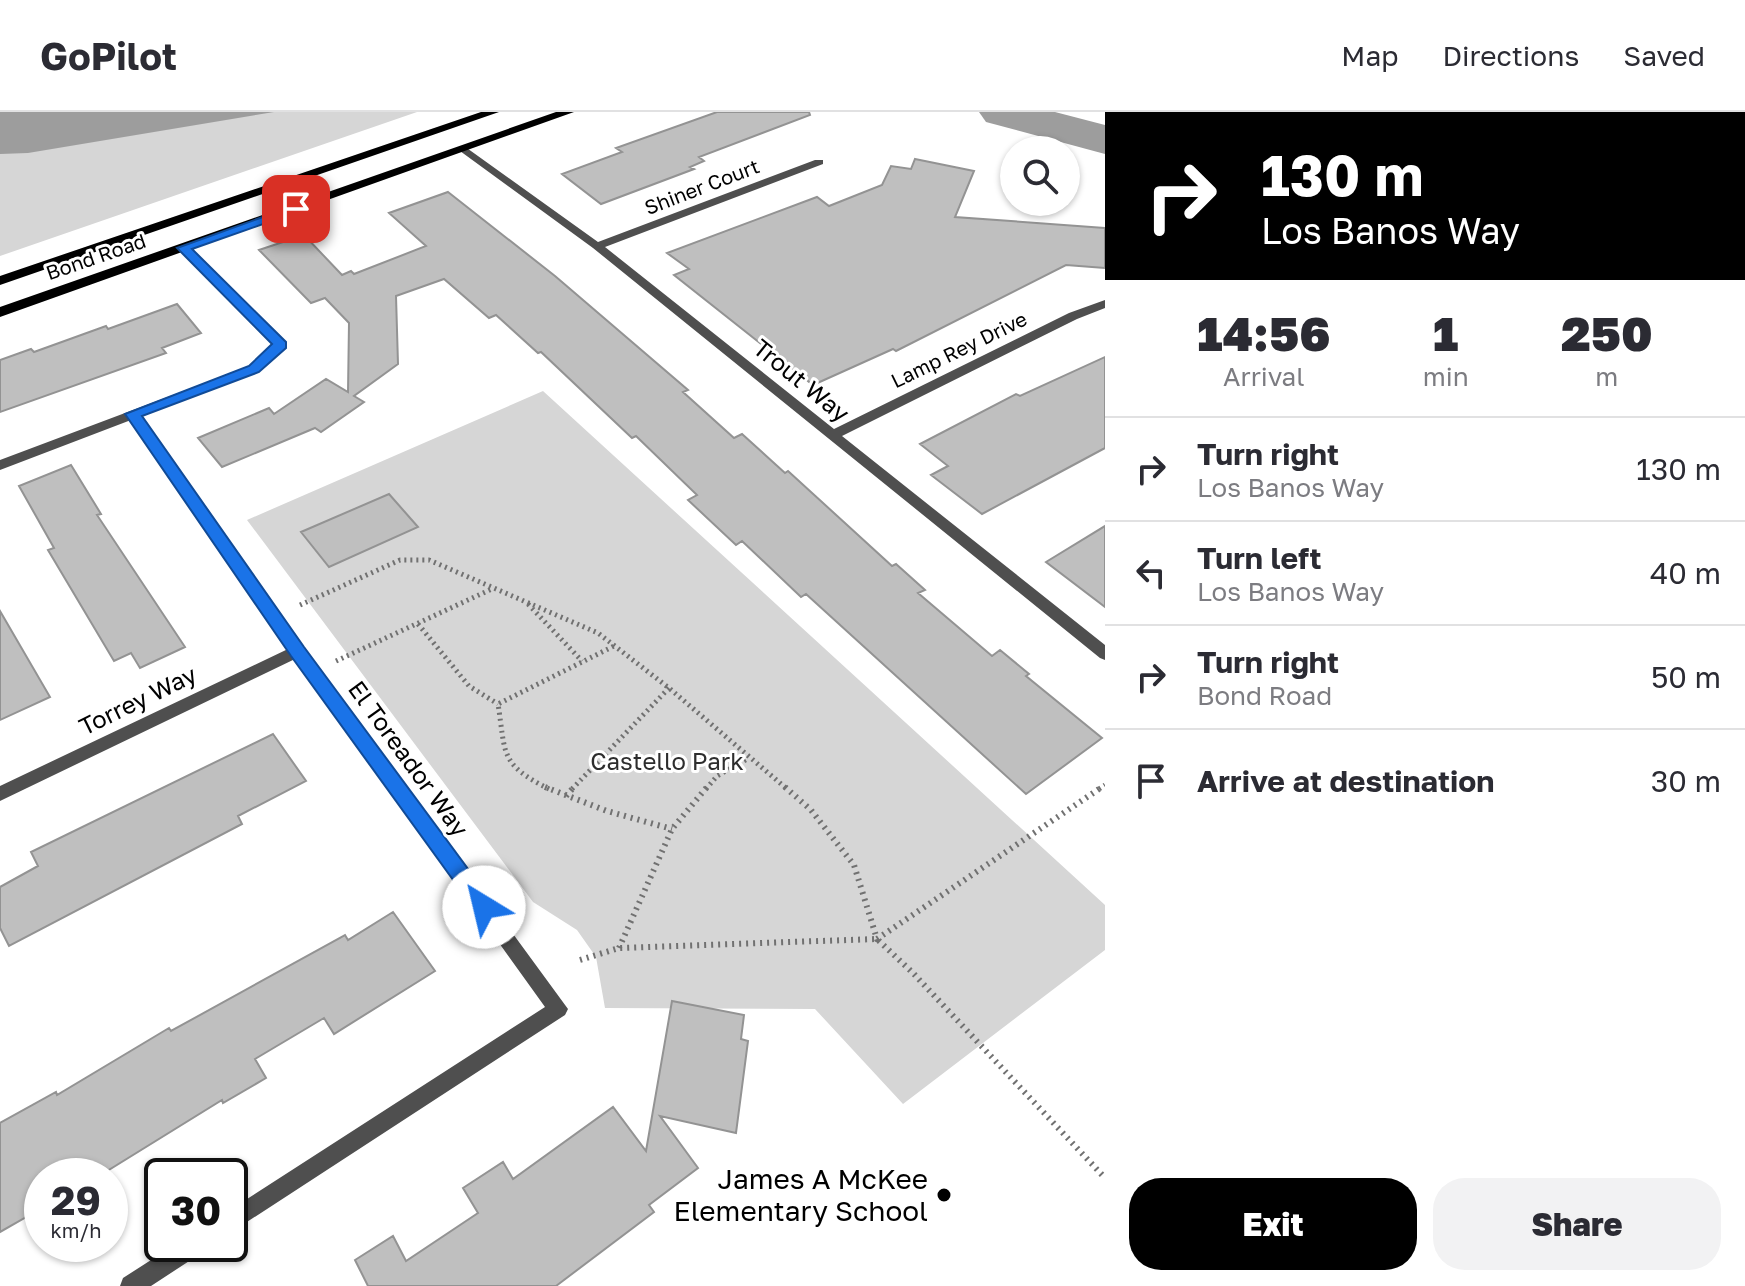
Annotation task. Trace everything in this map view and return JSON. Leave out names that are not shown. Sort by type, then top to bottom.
[{"type":"main road","name":"Bond Road","points":[[0,281],[493,112]]},
{"type":"main road","name":"Bond Road","points":[[0,312],[568,112]]},
{"type":"street","name":"Trout Way","points":[[464,149],[597,246],[1105,654]]},
{"type":"street","name":"Shiner Court","points":[[597,246],[819,162]]},
{"type":"street","points":[[0,465],[254,369],[281,345],[183,248]]},
{"type":"street","name":"Lamp Rey Drive","points":[[833,435],[1073,316],[1105,304]]},
{"type":"street","name":"El Toreador Way","points":[[133,414],[298,651],[558,1009],[248,1210]]},
{"type":"street","name":"Torrey Way","points":[[0,794],[298,651]]},
{"type":"street","points":[[131,1286],[168,1262]]},
{"type":"path","points":[[295,607],[400,560],[429,560],[598,633],[616,645],[811,810],[854,865],[877,939],[913,973],[1105,1178]]},
{"type":"path","points":[[336,661],[494,588]]},
{"type":"path","points":[[524,600],[582,661]]},
{"type":"path","points":[[417,624],[469,686],[498,704]]},
{"type":"path","points":[[498,704],[616,645]]},
{"type":"path","points":[[566,796],[669,688]]},
{"type":"path","points":[[498,704],[505,757],[531,780],[604,811],[672,829]]},
{"type":"path","points":[[619,948],[672,829],[717,776],[749,758]]},
{"type":"path","points":[[580,960],[619,948],[877,939],[1105,785]]},
{"type":"green space","points":[[0,112],[417,112],[0,256]]},
{"type":"green space","name":"Castello Park","points":[[543,391],[1105,905],[1105,950],[903,1104],[815,1009],[605,1008],[596,957],[577,930],[533,902],[247,520]]},
{"type":"shaded area","points":[[0,112],[274,112],[28,153],[0,154]]},
{"type":"building","points":[[717,112],[809,112],[810,115],[699,157],[704,161],[690,167],[694,169],[601,204],[562,174],[622,152],[616,148]]},
{"type":"building","points":[[915,159],[974,171],[955,217],[1105,228],[1105,268],[1066,265],[896,351],[893,349],[813,385],[674,275],[689,269],[667,253],[817,197],[829,206],[882,185],[891,166],[911,169]]},
{"type":"building","points":[[448,192],[555,276],[688,390],[683,392],[734,438],[742,434],[785,473],[788,471],[892,566],[896,564],[925,590],[918,593],[992,656],[1000,650],[1029,674],[1026,676],[1102,738],[1026,794],[806,594],[801,597],[742,541],[736,545],[688,500],[697,495],[636,436],[632,438],[541,352],[538,353],[496,315],[489,318],[444,279],[396,296],[398,364],[354,396],[364,402],[321,432],[315,428],[222,467],[198,438],[269,408],[274,414],[326,379],[348,392],[349,323],[325,298],[311,303],[259,250],[304,235],[342,275],[351,271],[354,274],[426,246],[389,213]]},
{"type":"building","points":[[177,304],[201,333],[162,348],[166,353],[0,412],[0,360],[31,349],[34,352],[106,326],[108,329]]},
{"type":"building","points":[[1105,357],[1105,448],[982,514],[931,475],[948,466],[920,444],[1016,394],[1020,396]]},
{"type":"building","points":[[71,465],[101,514],[97,515],[185,647],[140,668],[131,653],[114,661],[48,550],[54,548],[19,486]]},
{"type":"building","points":[[389,494],[418,527],[329,567],[301,532]]},
{"type":"building","points":[[1105,526],[1105,607],[1046,562]]},
{"type":"building","points":[[0,611],[50,697],[0,720]]},
{"type":"building","points":[[273,734],[306,781],[238,816],[242,824],[9,946],[0,928],[0,887],[38,866],[31,852]]},
{"type":"building","points":[[393,912],[435,971],[334,1034],[324,1018],[255,1059],[266,1078],[223,1103],[222,1100],[128,1158],[24,1158],[24,1218],[0,1232],[0,1123],[56,1092],[57,1095],[169,1028],[171,1031],[345,935],[348,940]]},
{"type":"building","points":[[672,1001],[744,1015],[741,1039],[748,1041],[736,1133],[660,1116],[698,1168],[649,1205],[654,1212],[556,1286],[368,1286],[355,1260],[393,1236],[406,1261],[478,1213],[463,1188],[503,1162],[513,1179],[613,1107],[646,1151]]},
{"type":"waterway","points":[[1002,112],[1105,140]]},
{"type":"place","name":"James A McKee Elementary School","points":[[944,1195]]},
{"type":"route","points":[[296,209],[183,248],[281,345],[254,369],[133,414],[298,651],[484,907]]}]
